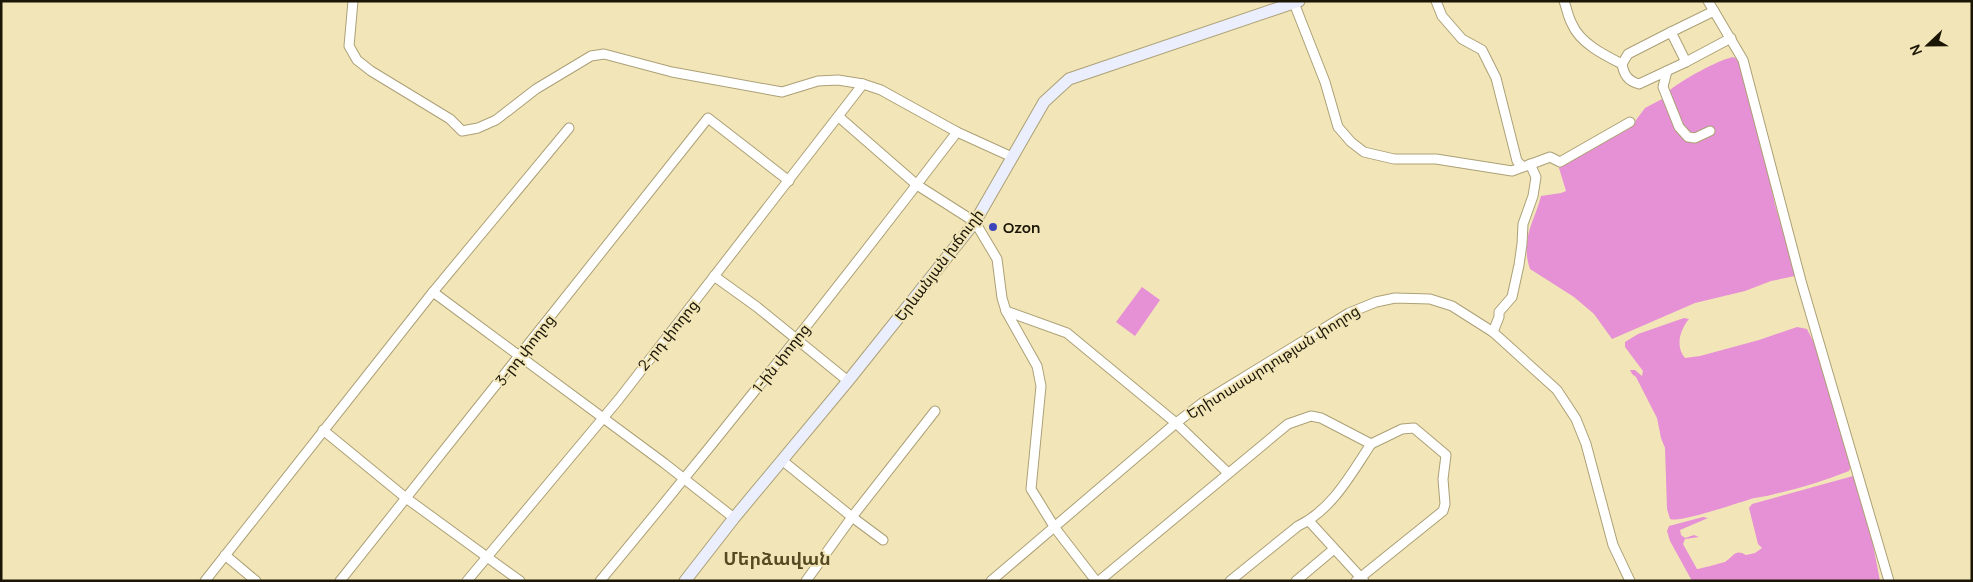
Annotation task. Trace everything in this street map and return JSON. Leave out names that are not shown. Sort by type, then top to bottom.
[{"type":"main road","name":"Երևանյան խճուղի","points":[[685,581],[975,222],[1044,102],[1069,79],[1296,2]]},
{"type":"street","points":[[353,1],[349,46],[357,60],[371,72],[450,119],[462,131],[478,128],[496,120],[536,89],[591,56],[604,54],[672,72],[782,92],[818,81],[838,80],[863,84],[880,90],[957,132],[1012,157]]},
{"type":"street","points":[[1436,1],[1442,16],[1462,39],[1482,50],[1496,78],[1518,161],[1527,166],[1536,177],[1533,196],[1523,224],[1522,244],[1512,297],[1498,312],[1499,317],[1492,332]]},
{"type":"street","points":[[1564,1],[1572,26],[1585,41],[1605,56],[1622,64],[1628,79],[1639,84],[1731,38]]},
{"type":"street","points":[[1708,1],[1743,60],[1801,281],[1889,581]]},
{"type":"street","points":[[1296,2],[1325,82],[1338,127],[1351,142],[1364,152],[1394,159],[1436,159],[1512,171],[1550,157],[1560,162],[1630,122]]},
{"type":"street","points":[[1622,64],[1628,54],[1714,11]]},
{"type":"street","points":[[1671,32],[1686,62]]},
{"type":"street","points":[[1667,71],[1664,87],[1679,127],[1688,137],[1695,138],[1710,132]]},
{"type":"street","name":"2-րդ փողոց","points":[[467,581],[486,555],[603,418],[863,84]]},
{"type":"street","points":[[839,117],[917,184],[975,222],[997,259],[1002,298],[1006,311],[1037,366],[1041,386],[1031,489],[1055,528],[1097,581],[1288,424],[1311,416],[1321,418],[1371,444]]},
{"type":"street","name":"3-րդ փողոց","points":[[340,581],[708,118],[789,181]]},
{"type":"street","points":[[205,581],[433,292],[569,128]]},
{"type":"street","name":"1-ին փողոց","points":[[600,581],[685,479],[957,132]]},
{"type":"street","points":[[714,276],[848,381]]},
{"type":"street","points":[[433,292],[685,479],[734,518]]},
{"type":"street","name":"Երիտասարդության փողոց","points":[[991,581],[1202,403],[1348,313],[1376,302],[1395,298],[1430,299],[1452,306],[1492,332],[1557,390],[1576,419],[1586,444],[1613,545],[1630,581]]},
{"type":"street","points":[[1006,311],[1067,333],[1176,423],[1228,473]]},
{"type":"street","points":[[806,581],[852,517],[935,411]]},
{"type":"street","points":[[1230,581],[1298,526],[1309,521],[1334,499],[1371,444],[1402,429],[1414,428],[1446,455],[1443,479],[1445,504],[1443,511],[1360,580],[1309,521]]},
{"type":"street","points":[[324,430],[406,498],[520,581]]},
{"type":"street","points":[[782,461],[883,540]]},
{"type":"street","points":[[1296,581],[1334,549]]},
{"type":"street","points":[[225,555],[256,581]]},
{"type":"shaded area","points":[[1733,57],[1739,60],[1775,205],[1795,276],[1695,303],[1612,339],[1594,314],[1574,297],[1530,269],[1527,258],[1527,240],[1541,196],[1566,191],[1560,167],[1630,128],[1645,108],[1662,99],[1677,128],[1694,135],[1685,130],[1669,94],[1670,90],[1700,71]]},
{"type":"shaded area","points":[[1142,287],[1160,300],[1135,336],[1116,322]]},
{"type":"shaded area","points":[[1684,318],[1689,319],[1683,328],[1679,343],[1685,358],[1700,356],[1759,340],[1797,327],[1807,329],[1818,351],[1836,412],[1835,416],[1851,466],[1849,471],[1801,487],[1753,498],[1695,516],[1670,519],[1667,509],[1665,448],[1657,418],[1636,377],[1630,370],[1635,370],[1642,376],[1643,371],[1625,347],[1625,342],[1638,334]]},
{"type":"shaded area","points":[[1853,476],[1870,529],[1880,581],[1692,581],[1670,541],[1667,531],[1669,526],[1703,517],[1708,518],[1680,530],[1681,535],[1685,538],[1694,535],[1699,537],[1685,539],[1683,544],[1697,569],[1725,562],[1739,552],[1746,555],[1755,553],[1762,548],[1758,544],[1749,508],[1752,504]]},
{"type":"place","name":"Ozon","points":[[993,227]]},
{"type":"district","name":"Մերձավան","points":[[777,558]]}]
